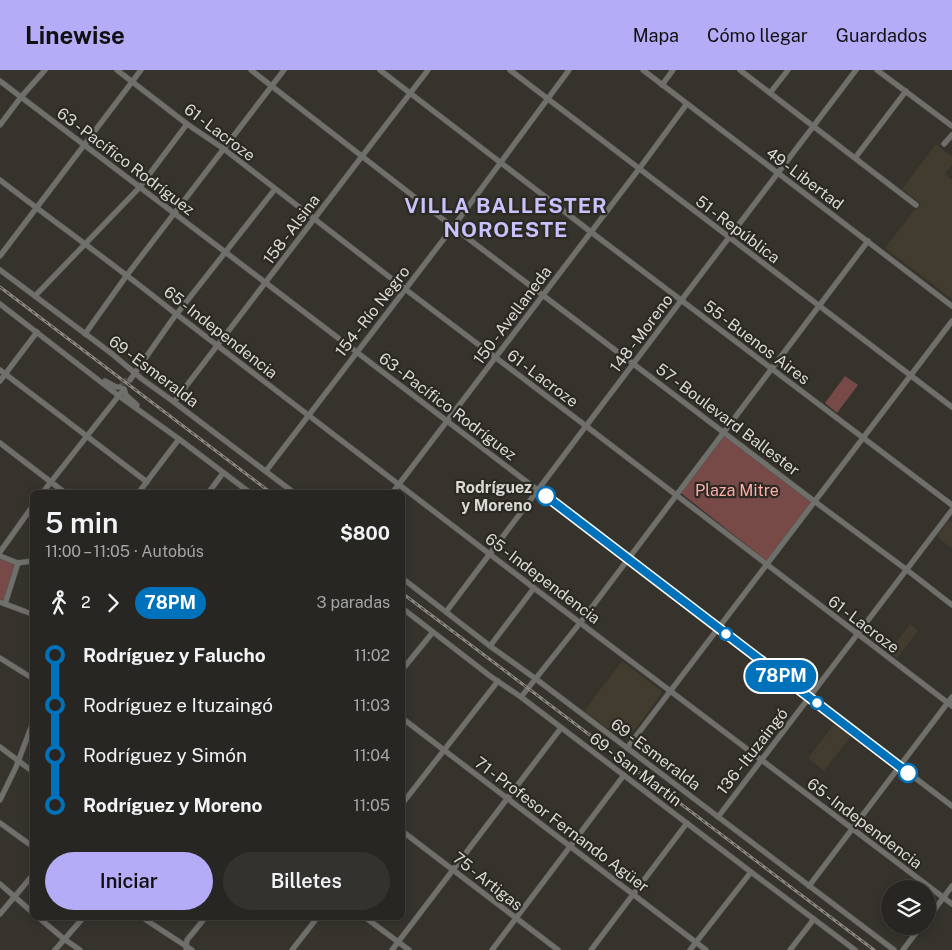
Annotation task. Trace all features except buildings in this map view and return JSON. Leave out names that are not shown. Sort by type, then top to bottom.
[{"type":"street","points":[[0,125],[45,70]]},
{"type":"street","name":"61 - Lacroze","points":[[117,70],[950,704]]},
{"type":"street","points":[[0,256],[141,70]]},
{"type":"street","name":"57 - Boulevard Ballester","points":[[250,70],[453,227],[952,605]]},
{"type":"street","points":[[85,334],[127,275],[284,70]]},
{"type":"street","name":"55 - Buenos Aires","points":[[380,70],[952,505]]},
{"type":"street","name":"158 - Alsina","points":[[174,402],[428,70]]},
{"type":"street","name":"51 - República","points":[[510,70],[952,407]]},
{"type":"street","name":"154 - Río Negro","points":[[266,471],[453,227],[569,70]]},
{"type":"street","name":"49 - Libertad","points":[[643,70],[952,306]]},
{"type":"street","points":[[662,85],[673,70]]},
{"type":"street","points":[[740,70],[916,205]]},
{"type":"street","points":[[770,94],[788,70]]},
{"type":"street","name":"148 - Moreno","points":[[446,612],[856,70]]},
{"type":"street","points":[[877,70],[952,126]]},
{"type":"street","name":"63 - Pacífico Rodríguez","points":[[0,81],[952,806]]},
{"type":"street","points":[[855,158],[906,91]]},
{"type":"street","name":"150 - Avellaneda","points":[[394,490],[639,169],[686,104]]},
{"type":"street","points":[[35,296],[139,188],[188,124]]},
{"type":"street","points":[[944,144],[952,135]]},
{"type":"street","name":"65 - Independencia","points":[[0,180],[127,275],[580,623],[952,904]]},
{"type":"street","points":[[111,353],[114,359],[129,372],[128,380],[136,373],[177,314],[275,189]]},
{"type":"street","points":[[521,697],[580,623],[868,241]]},
{"type":"street","name":"69 - Esmeralda","points":[[0,270],[290,490]]},
{"type":"street","points":[[0,304],[119,396],[246,490]]},
{"type":"street","points":[[627,748],[952,321]]},
{"type":"street","points":[[0,381],[37,332]]},
{"type":"street","points":[[0,370],[147,482]]},
{"type":"street","points":[[92,374],[109,384],[122,388]]},
{"type":"street","points":[[44,490],[119,396],[122,388]]},
{"type":"street","points":[[122,388],[126,395],[143,409],[145,415]]},
{"type":"street","points":[[141,490],[179,439]]},
{"type":"street","points":[[0,443],[61,490]]},
{"type":"street","points":[[210,490],[223,473]]},
{"type":"street","points":[[0,552],[30,510]]},
{"type":"street","name":"136 - Ituzaingó","points":[[718,816],[952,510]]},
{"type":"street","points":[[0,556],[18,563],[30,561]]},
{"type":"street","points":[[18,563],[2,603],[30,613]]},
{"type":"street","name":"69 - Esmeralda","points":[[405,580],[894,950]]},
{"type":"street","points":[[490,646],[534,588]]},
{"type":"street","name":"69 - San Martín","points":[[405,610],[852,949]]},
{"type":"street","points":[[405,666],[433,632]]},
{"type":"street","points":[[0,658],[30,677]]},
{"type":"street","points":[[405,800],[498,681]]},
{"type":"street","points":[[809,886],[899,766],[950,704],[952,697]]},
{"type":"street","name":"71 - Profesor Fernando Agüer","points":[[405,720],[706,950]]},
{"type":"street","points":[[392,950],[561,728]]},
{"type":"street","points":[[0,800],[19,761],[30,731]]},
{"type":"street","points":[[0,747],[30,769]]},
{"type":"street","points":[[492,950],[624,775]]},
{"type":"street","points":[[0,823],[30,845]]},
{"type":"street","points":[[591,950],[687,823]]},
{"type":"street","name":"75 - Artigas","points":[[405,833],[558,950]]},
{"type":"street","points":[[690,950],[751,872]]},
{"type":"street","points":[[0,914],[30,878]]},
{"type":"street","points":[[0,884],[30,910]]},
{"type":"street","points":[[936,908],[952,886]]},
{"type":"street","points":[[790,950],[814,919]]},
{"type":"street","points":[[41,920],[80,950]]},
{"type":"street","points":[[55,950],[81,920]]},
{"type":"street","points":[[145,920],[186,948],[192,950]]},
{"type":"street","points":[[186,948],[187,940],[203,920]]},
{"type":"street","points":[[292,950],[315,920]]},
{"type":"street","points":[[369,920],[410,950]]},
{"type":"street","points":[[903,950],[915,935]]},
{"type":"shaded area","points":[[936,144],[952,157],[952,165],[945,174],[952,180],[952,299],[885,248],[921,204],[902,189]]},
{"type":"shaded area","points":[[949,520],[952,522],[952,549],[937,536]]},
{"type":"shaded area","points":[[910,624],[918,631],[897,658],[889,652]]},
{"type":"shaded area","points":[[622,661],[661,691],[661,694],[634,731],[617,719],[609,729],[584,711]]},
{"type":"shaded area","points":[[835,723],[851,736],[824,771],[808,758]]},
{"type":"green space","points":[[845,376],[858,385],[837,413],[825,403]]},
{"type":"green space","name":"Plaza Mitre","points":[[725,434],[812,502],[767,561],[681,493]]},
{"type":"green space","points":[[0,559],[16,564],[4,600],[0,599]]},
{"type":"tunnel","points":[[120,387],[127,379]]},
{"type":"railway","points":[[0,287],[267,490]]},
{"type":"railway","points":[[405,595],[874,950]]},
{"type":"bus line","name":"78PM","points":[[546,496],[908,773]]},
{"type":"place","name":"Rodríguez y Moreno","points":[[546,496]]},
{"type":"district","name":"VILLA BALLESTER NOROESTE","points":[[506,218]]}]
